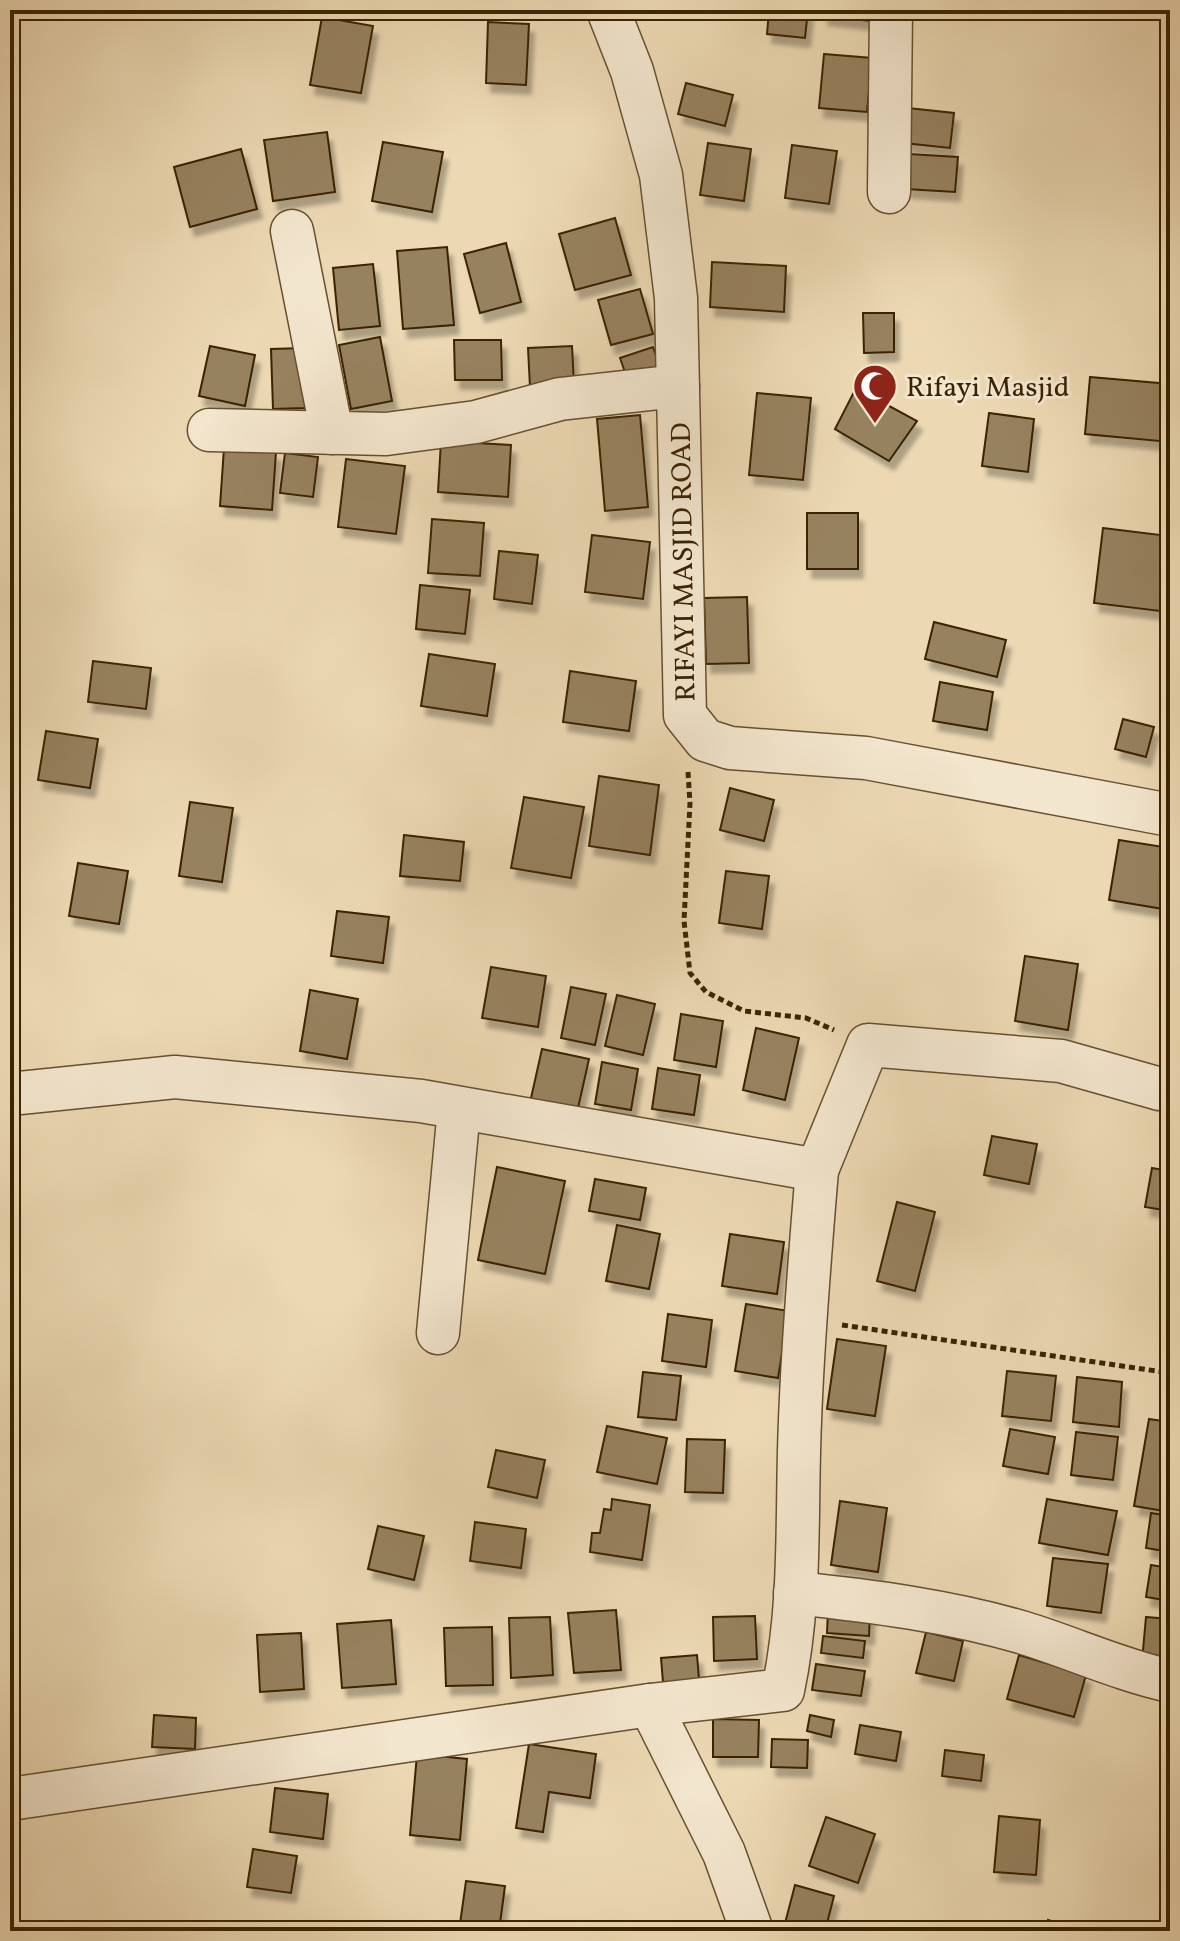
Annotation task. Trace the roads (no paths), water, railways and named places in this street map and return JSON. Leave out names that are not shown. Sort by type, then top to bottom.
[{"type":"street","name":"RIFAYI MASJID ROAD","points":[[608,10],[632,71],[661,175],[676,298],[685,715],[705,740],[730,748],[866,758],[1170,815]]},
{"type":"street","points":[[889,192],[891,10]]},
{"type":"street","points":[[292,231],[332,433]]},
{"type":"street","points":[[209,430],[386,434],[476,422],[560,399],[678,386]]},
{"type":"street","points":[[10,1799],[650,1705],[783,1690],[791,1650],[795,1593],[805,1320],[817,1170],[868,1045],[1061,1061],[1160,1089],[1170,1089]]},
{"type":"street","points":[[10,1094],[175,1077],[421,1101],[817,1170]]},
{"type":"street","points":[[438,1333],[459,1109]]},
{"type":"street","points":[[795,1593],[870,1601],[977,1621],[1025,1633],[1144,1675],[1170,1681]]},
{"type":"street","points":[[650,1705],[724,1853],[752,1931]]},
{"type":"place","name":"Rifayi Masjid","points":[[875,425]]}]
